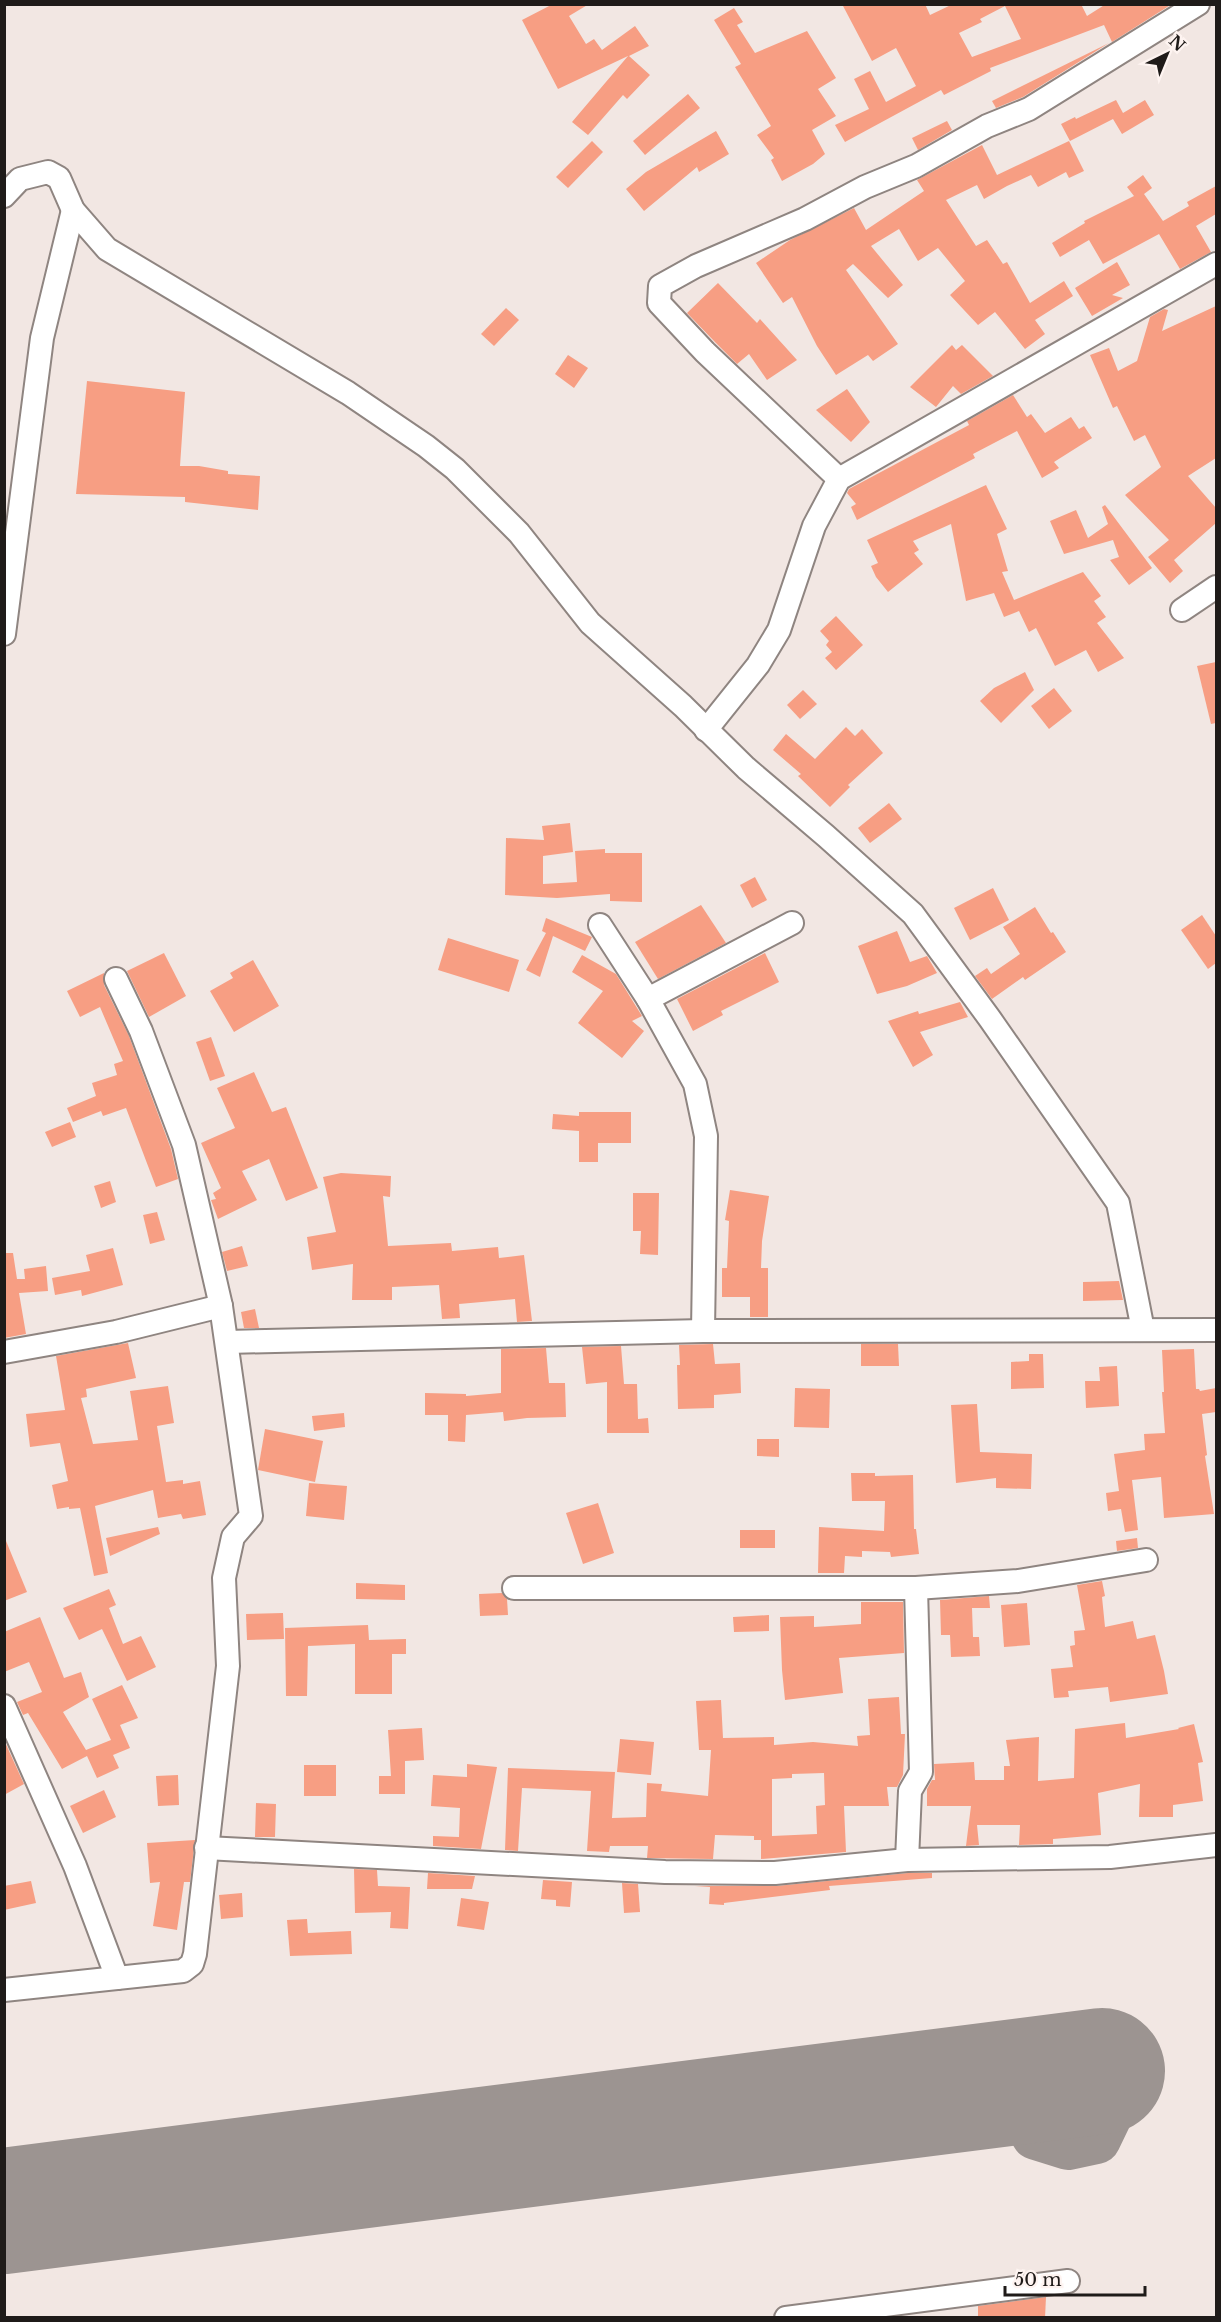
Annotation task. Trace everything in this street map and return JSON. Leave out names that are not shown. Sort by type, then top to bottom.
[{"type":"street","points":[[839,479],[705,352],[659,303],[660,286],[696,266],[806,219],[865,187],[916,166],[987,126],[1029,109],[1198,4]]},
{"type":"street","points":[[4,196],[20,179],[48,172],[59,178],[73,210],[107,249],[348,393],[426,446],[455,469],[519,532],[590,623],[683,706],[746,768],[913,914],[1118,1203],[1143,1330]]},
{"type":"street","points":[[4,634],[42,338],[73,210]]},
{"type":"street","points":[[706,730],[758,665],[778,630],[814,526],[839,479],[1216,264]]},
{"type":"street","points":[[1182,610],[1216,587]]},
{"type":"street","points":[[648,999],[792,923]]},
{"type":"street","points":[[600,925],[648,999],[695,1084],[706,1136],[703,1331]]},
{"type":"street","points":[[4,1990],[183,1971],[192,1964],[228,1666],[224,1578],[233,1537],[251,1516],[221,1306],[184,1145],[141,1031],[116,979]]},
{"type":"street","points":[[4,1352],[116,1332],[221,1306]]},
{"type":"street","points":[[226,1342],[703,1331],[1216,1330]]},
{"type":"street","points":[[514,1588],[916,1588],[1018,1581],[1146,1560]]},
{"type":"street","points":[[907,1860],[910,1791],[921,1772],[916,1588]]},
{"type":"street","points":[[4,1706],[75,1866],[117,1978]]},
{"type":"street","points":[[206,1848],[666,1872],[775,1873],[907,1860],[1110,1857],[1216,1845]]},
{"type":"street","points":[[786,2318],[1068,2281]]},
{"type":"building","points":[[553,4],[589,4],[569,16],[586,44],[594,39],[602,50],[635,26],[649,46],[629,56],[650,75],[627,99],[623,95],[588,135],[572,122],[628,56],[558,89],[522,20]]},
{"type":"building","points":[[842,4],[925,4],[930,15],[953,4],[1081,4],[1087,16],[1106,4],[1172,4],[1112,42],[1104,25],[990,68],[991,71],[944,95],[941,90],[845,142],[835,125],[869,109],[854,79],[870,71],[886,102],[916,86],[896,48],[872,61]],"holes":[[[1005,6],[1021,39],[972,57],[959,33],[982,22],[980,19]]]},
{"type":"building","points":[[734,8],[743,22],[737,25],[755,53],[807,31],[836,78],[818,89],[836,116],[812,130],[825,154],[813,164],[782,181],[771,160],[774,158],[757,135],[771,126],[735,67],[741,64],[714,20]]},
{"type":"building","points":[[1109,43],[1023,97],[996,108],[992,101]]},
{"type":"building","points":[[688,94],[700,108],[645,155],[633,141]]},
{"type":"building","points":[[1116,100],[1123,113],[1145,100],[1154,115],[1122,134],[1113,119],[1070,141],[1061,124]]},
{"type":"building","points":[[947,121],[952,130],[918,150],[912,138]]},
{"type":"building","points":[[716,131],[729,154],[699,172],[697,167],[644,211],[626,189],[646,172]]},
{"type":"building","points":[[592,141],[603,152],[568,188],[556,177]]},
{"type":"building","points":[[1069,141],[1084,171],[1069,178],[1066,172],[1038,187],[1031,175],[984,199],[977,185],[946,200],[976,246],[987,240],[1003,264],[1007,262],[1030,303],[1064,281],[1073,296],[1035,320],[1045,334],[1025,349],[995,312],[978,325],[950,295],[965,281],[938,248],[918,261],[899,229],[871,246],[903,285],[888,298],[853,264],[846,270],[898,344],[873,361],[868,355],[836,375],[817,346],[792,297],[783,303],[756,263],[790,240],[854,208],[866,230],[924,191],[917,180],[982,145],[997,175]]},
{"type":"building","points":[[1143,175],[1152,188],[1144,194],[1163,221],[1189,206],[1187,202],[1216,186],[1216,214],[1196,226],[1211,252],[1180,269],[1159,234],[1103,264],[1089,240],[1060,257],[1052,243],[1085,223],[1084,221],[1134,196],[1127,187]]},
{"type":"building","points":[[1117,262],[1130,285],[1112,295],[1123,298],[1092,316],[1075,288]]},
{"type":"building","points":[[718,283],[757,323],[760,319],[797,360],[767,380],[749,354],[737,364],[687,313]]},
{"type":"building","points":[[1216,306],[1216,458],[1188,476],[1216,508],[1216,523],[1174,560],[1183,571],[1170,583],[1148,557],[1169,540],[1125,495],[1161,467],[1145,435],[1134,441],[1117,406],[1113,408],[1090,355],[1109,348],[1118,371],[1137,361],[1150,317],[1164,309],[1168,310],[1162,331]]},
{"type":"building","points":[[506,308],[519,320],[494,346],[481,334]]},
{"type":"building","points":[[952,345],[956,350],[962,345],[993,376],[961,394],[953,386],[936,407],[910,387]]},
{"type":"building","points":[[568,355],[588,368],[574,388],[555,374]]},
{"type":"building","points":[[87,381],[185,392],[180,466],[199,466],[228,471],[228,474],[260,476],[258,510],[185,502],[185,497],[76,494]]},
{"type":"building","points":[[847,389],[870,422],[851,442],[816,410]]},
{"type":"building","points":[[1013,395],[1027,417],[1031,414],[1045,433],[1071,417],[1079,429],[1084,426],[1092,438],[1054,462],[1059,468],[1042,478],[1017,431],[973,454],[975,458],[857,520],[851,507],[856,504],[847,493],[849,489],[969,425],[967,421]]},
{"type":"building","points":[[986,485],[1007,529],[997,534],[1008,571],[1002,572],[1014,600],[1083,572],[1101,596],[1094,601],[1106,617],[1097,623],[1124,658],[1098,672],[1086,650],[1055,666],[1036,628],[1029,632],[1019,611],[1004,617],[994,593],[966,601],[951,524],[913,541],[919,550],[914,553],[923,564],[888,592],[876,577],[871,566],[878,563],[867,540]]},
{"type":"building","points":[[1105,505],[1152,568],[1129,585],[1110,560],[1119,557],[1113,540],[1064,554],[1050,521],[1076,510],[1088,538],[1108,524],[1102,507]]},
{"type":"building","points":[[836,616],[863,645],[836,670],[825,658],[832,652],[826,645],[829,641],[820,631]]},
{"type":"building","points":[[1216,662],[1216,723],[1211,724],[1197,666]]},
{"type":"building","points":[[1025,672],[1034,690],[1001,723],[980,701],[994,688]]},
{"type":"building","points":[[1054,688],[1072,711],[1049,729],[1031,706]]},
{"type":"building","points":[[803,690],[817,704],[800,719],[787,705]]},
{"type":"building","points":[[846,727],[855,736],[862,729],[883,753],[848,785],[850,787],[830,807],[798,776],[801,774],[773,750],[786,734],[815,759]]},
{"type":"building","points":[[889,803],[902,819],[870,843],[858,828]]},
{"type":"building","points":[[570,823],[573,852],[543,856],[543,884],[577,882],[575,851],[605,849],[605,853],[642,853],[642,902],[610,901],[610,894],[557,898],[505,895],[506,838],[544,840],[542,826]]},
{"type":"building","points":[[755,877],[767,900],[752,908],[740,885]]},
{"type":"building","points":[[993,888],[1009,920],[970,940],[954,908]]},
{"type":"building","points":[[701,905],[726,943],[658,979],[635,942]]},
{"type":"building","points":[[1035,907],[1066,952],[1025,980],[1023,977],[992,999],[975,976],[987,968],[991,974],[1020,954],[1003,927]]},
{"type":"building","points":[[1202,915],[1216,936],[1216,963],[1208,969],[1181,930]]},
{"type":"building","points":[[546,918],[592,937],[585,951],[553,936],[540,977],[526,970],[546,933],[542,931]]},
{"type":"building","points":[[897,931],[910,962],[927,956],[937,973],[907,986],[877,994],[858,946]]},
{"type":"building","points":[[448,938],[519,960],[509,992],[438,970]]},
{"type":"building","points":[[164,953],[186,996],[149,1017],[127,971]]},
{"type":"building","points":[[765,953],[779,982],[721,1011],[723,1015],[693,1031],[677,999]]},
{"type":"building","points":[[582,955],[616,974],[642,1016],[632,1021],[644,1031],[622,1058],[578,1023],[603,991],[572,972]]},
{"type":"building","points":[[253,960],[279,1006],[234,1032],[210,991],[233,978],[230,973]]},
{"type":"building","points":[[104,973],[104,985],[129,1036],[171,1149],[178,1179],[156,1187],[126,1108],[103,1116],[101,1111],[73,1122],[67,1108],[96,1096],[92,1083],[117,1075],[114,1064],[123,1061],[100,1007],[80,1017],[67,991]]},
{"type":"building","points":[[960,1002],[968,1017],[920,1032],[933,1055],[913,1067],[888,1021],[918,1011],[919,1014]]},
{"type":"building","points":[[211,1037],[225,1076],[210,1081],[196,1042]]},
{"type":"building","points":[[254,1072],[272,1112],[286,1107],[318,1188],[286,1201],[269,1159],[242,1171],[257,1200],[218,1219],[211,1200],[216,1199],[213,1193],[221,1188],[201,1143],[235,1128],[217,1088]]},
{"type":"building","points":[[579,1112],[631,1112],[631,1143],[598,1143],[598,1162],[579,1162],[579,1131],[552,1129],[553,1114],[579,1116]]},
{"type":"building","points":[[70,1122],[76,1137],[52,1147],[45,1132]]},
{"type":"building","points":[[341,1173],[391,1176],[390,1197],[383,1196],[388,1246],[451,1243],[452,1251],[498,1247],[499,1258],[524,1255],[532,1321],[517,1322],[515,1299],[459,1304],[460,1318],[442,1319],[439,1285],[392,1287],[392,1300],[352,1300],[353,1264],[312,1270],[307,1237],[336,1232],[323,1177]]},
{"type":"building","points":[[110,1181],[116,1202],[101,1208],[94,1186]]},
{"type":"building","points":[[730,1190],[769,1196],[762,1241],[761,1268],[768,1268],[768,1317],[750,1317],[750,1297],[722,1297],[722,1268],[727,1268],[729,1221],[725,1220]]},
{"type":"building","points":[[633,1193],[659,1193],[658,1255],[640,1254],[641,1231],[633,1231]]},
{"type":"building","points":[[157,1212],[165,1240],[150,1244],[143,1215]]},
{"type":"building","points":[[242,1246],[248,1266],[227,1271],[222,1252]]},
{"type":"building","points":[[113,1248],[123,1285],[82,1296],[81,1290],[55,1295],[52,1278],[90,1271],[86,1255]]},
{"type":"building","points":[[4,1253],[13,1253],[17,1279],[25,1279],[24,1269],[46,1266],[48,1291],[19,1293],[26,1334],[4,1338]]},
{"type":"building","points":[[1119,1281],[1123,1300],[1083,1301],[1083,1282]]},
{"type":"building","points":[[255,1309],[259,1328],[244,1328],[241,1312]]},
{"type":"building","points":[[128,1343],[136,1378],[86,1389],[87,1397],[81,1398],[93,1444],[138,1440],[130,1391],[168,1386],[174,1423],[157,1426],[166,1482],[183,1480],[183,1484],[200,1481],[206,1515],[183,1519],[181,1514],[158,1518],[153,1490],[95,1506],[108,1573],[94,1576],[80,1508],[57,1509],[52,1485],[68,1481],[60,1443],[30,1447],[26,1414],[65,1410],[56,1356]]},
{"type":"building","points":[[713,1344],[715,1364],[740,1363],[741,1393],[714,1395],[714,1408],[678,1409],[679,1345]]},
{"type":"building","points":[[861,1344],[898,1344],[899,1366],[861,1366]]},
{"type":"building","points":[[621,1346],[624,1384],[637,1384],[638,1419],[648,1418],[649,1433],[607,1433],[607,1382],[586,1384],[582,1347]]},
{"type":"building","points":[[546,1348],[549,1383],[565,1383],[566,1417],[504,1421],[503,1412],[466,1415],[465,1442],[448,1441],[448,1415],[425,1415],[425,1393],[466,1394],[466,1396],[501,1393],[501,1349]]},
{"type":"building","points":[[1194,1349],[1196,1389],[1200,1391],[1216,1388],[1216,1412],[1202,1414],[1207,1455],[1205,1456],[1214,1514],[1164,1518],[1161,1477],[1132,1480],[1138,1530],[1125,1532],[1121,1509],[1108,1511],[1106,1493],[1119,1491],[1114,1454],[1145,1450],[1144,1434],[1165,1433],[1162,1350]]},
{"type":"building","points":[[1029,1354],[1043,1354],[1044,1388],[1011,1389],[1011,1362],[1029,1361]]},
{"type":"building","points":[[1117,1366],[1119,1406],[1086,1408],[1085,1381],[1100,1381],[1099,1367]]},
{"type":"building","points":[[795,1388],[830,1389],[829,1428],[794,1427]]},
{"type":"building","points":[[977,1404],[980,1452],[1032,1454],[1031,1489],[996,1488],[996,1478],[956,1483],[951,1405]]},
{"type":"building","points":[[344,1413],[345,1427],[314,1431],[312,1416]]},
{"type":"building","points":[[265,1429],[323,1441],[315,1482],[258,1470]]},
{"type":"building","points":[[757,1439],[779,1439],[779,1457],[757,1456]]},
{"type":"building","points":[[851,1473],[875,1473],[875,1476],[913,1475],[914,1529],[916,1529],[919,1554],[891,1557],[890,1552],[862,1551],[862,1557],[845,1556],[844,1573],[818,1573],[819,1527],[884,1531],[885,1501],[852,1501]]},
{"type":"building","points":[[309,1483],[347,1486],[344,1520],[306,1516]]},
{"type":"building","points":[[598,1503],[614,1553],[583,1564],[566,1513]]},
{"type":"building","points":[[158,1527],[160,1534],[110,1556],[106,1538]]},
{"type":"building","points":[[740,1530],[775,1530],[775,1548],[740,1548]]},
{"type":"building","points":[[4,1536],[27,1592],[4,1601]]},
{"type":"building","points":[[1137,1538],[1138,1548],[1117,1551],[1116,1541]]},
{"type":"building","points":[[1102,1581],[1105,1596],[1102,1597],[1105,1627],[1133,1621],[1137,1639],[1155,1635],[1168,1694],[1110,1702],[1108,1687],[1068,1691],[1069,1697],[1054,1698],[1051,1669],[1073,1667],[1070,1646],[1075,1645],[1074,1631],[1085,1630],[1077,1585]]},
{"type":"building","points":[[356,1583],[405,1585],[405,1600],[356,1599]]},
{"type":"building","points":[[109,1589],[116,1605],[109,1608],[123,1644],[141,1636],[156,1667],[127,1681],[102,1629],[79,1640],[63,1608]]},
{"type":"building","points":[[502,1593],[507,1599],[508,1615],[480,1616],[479,1594]]},
{"type":"building","points":[[989,1596],[990,1608],[972,1608],[973,1637],[979,1637],[980,1656],[951,1657],[950,1635],[941,1635],[940,1600]]},
{"type":"building","points":[[861,1602],[903,1602],[904,1653],[839,1658],[843,1693],[785,1700],[780,1617],[814,1616],[814,1627],[861,1624]]},
{"type":"building","points":[[1027,1603],[1030,1645],[1004,1647],[1001,1605]]},
{"type":"building","points":[[283,1613],[284,1639],[247,1640],[246,1614]]},
{"type":"building","points":[[769,1615],[769,1631],[734,1632],[733,1617]]},
{"type":"building","points":[[40,1617],[64,1678],[81,1672],[89,1697],[63,1712],[86,1750],[111,1740],[92,1699],[122,1685],[138,1718],[120,1725],[130,1748],[113,1755],[119,1768],[97,1778],[87,1756],[62,1769],[28,1713],[23,1715],[17,1702],[42,1692],[29,1662],[4,1672],[4,1632]]},
{"type":"building","points":[[368,1625],[369,1640],[406,1639],[406,1654],[392,1654],[392,1694],[355,1694],[355,1644],[308,1646],[307,1696],[286,1696],[285,1628]]},
{"type":"building","points":[[899,1697],[901,1734],[905,1734],[903,1775],[897,1787],[887,1787],[889,1806],[844,1806],[846,1852],[761,1859],[761,1840],[754,1840],[754,1836],[715,1835],[713,1859],[647,1858],[648,1846],[610,1846],[609,1852],[587,1851],[591,1791],[522,1788],[518,1851],[505,1850],[508,1768],[615,1772],[612,1818],[646,1817],[647,1783],[662,1784],[661,1791],[708,1796],[711,1750],[699,1750],[696,1701],[721,1700],[723,1738],[774,1737],[774,1745],[813,1742],[858,1746],[857,1736],[870,1735],[868,1699]],"holes":[[[824,1773],[825,1805],[816,1806],[817,1834],[772,1836],[772,1779],[792,1778],[792,1774]]]},
{"type":"building","points":[[1125,1723],[1126,1738],[1179,1729],[1194,1724],[1203,1762],[1198,1763],[1203,1801],[1173,1805],[1173,1817],[1139,1817],[1140,1784],[1098,1793],[1101,1835],[1053,1839],[1053,1844],[1019,1845],[1020,1825],[977,1825],[979,1845],[966,1846],[971,1806],[927,1806],[927,1789],[932,1780],[935,1780],[934,1764],[974,1762],[975,1780],[1004,1780],[1004,1766],[1010,1766],[1006,1740],[1039,1737],[1038,1781],[1074,1778],[1075,1729]]},
{"type":"building","points":[[422,1728],[424,1760],[405,1761],[405,1794],[379,1794],[379,1776],[391,1776],[388,1730]]},
{"type":"building","points":[[620,1739],[654,1742],[651,1775],[617,1772]]},
{"type":"building","points":[[4,1740],[24,1784],[4,1795]]},
{"type":"building","points":[[467,1764],[497,1767],[481,1849],[433,1846],[433,1836],[459,1837],[460,1808],[431,1806],[433,1775],[467,1777]]},
{"type":"building","points":[[304,1765],[336,1765],[336,1796],[304,1796]]},
{"type":"building","points":[[178,1775],[179,1805],[158,1806],[156,1776]]},
{"type":"building","points":[[104,1790],[116,1817],[83,1833],[70,1806]]},
{"type":"building","points":[[256,1803],[276,1804],[275,1837],[255,1837]]},
{"type":"building","points":[[195,1840],[190,1882],[184,1882],[177,1930],[153,1926],[160,1882],[150,1883],[147,1843]]},
{"type":"building","points":[[354,1869],[377,1870],[378,1886],[410,1887],[408,1929],[390,1928],[391,1912],[355,1913]]},
{"type":"building","points":[[428,1873],[475,1876],[472,1889],[427,1889]]},
{"type":"building","points":[[908,1873],[932,1873],[932,1878],[829,1886],[830,1890],[724,1903],[724,1905],[709,1904],[710,1887],[695,1886],[776,1886]]},
{"type":"building","points":[[543,1880],[572,1882],[570,1907],[556,1906],[556,1900],[541,1899]]},
{"type":"building","points":[[31,1881],[36,1903],[4,1910],[4,1886]]},
{"type":"building","points":[[622,1883],[638,1884],[640,1912],[624,1913]]},
{"type":"building","points":[[242,1893],[243,1917],[221,1919],[219,1895]]},
{"type":"building","points":[[461,1898],[489,1902],[484,1930],[457,1926]]},
{"type":"building","points":[[307,1919],[308,1933],[351,1931],[352,1954],[290,1956],[287,1920]]},
{"type":"building","points":[[1046,2297],[1045,2318],[978,2318],[978,2306]]},
{"type":"taxiway","points":[[1018,2081],[1022,2111],[1036,2135],[1068,2145],[1096,2139],[1109,2112],[1102,2071]]},
{"type":"runway","points":[[4,2211],[1102,2071]]}]
